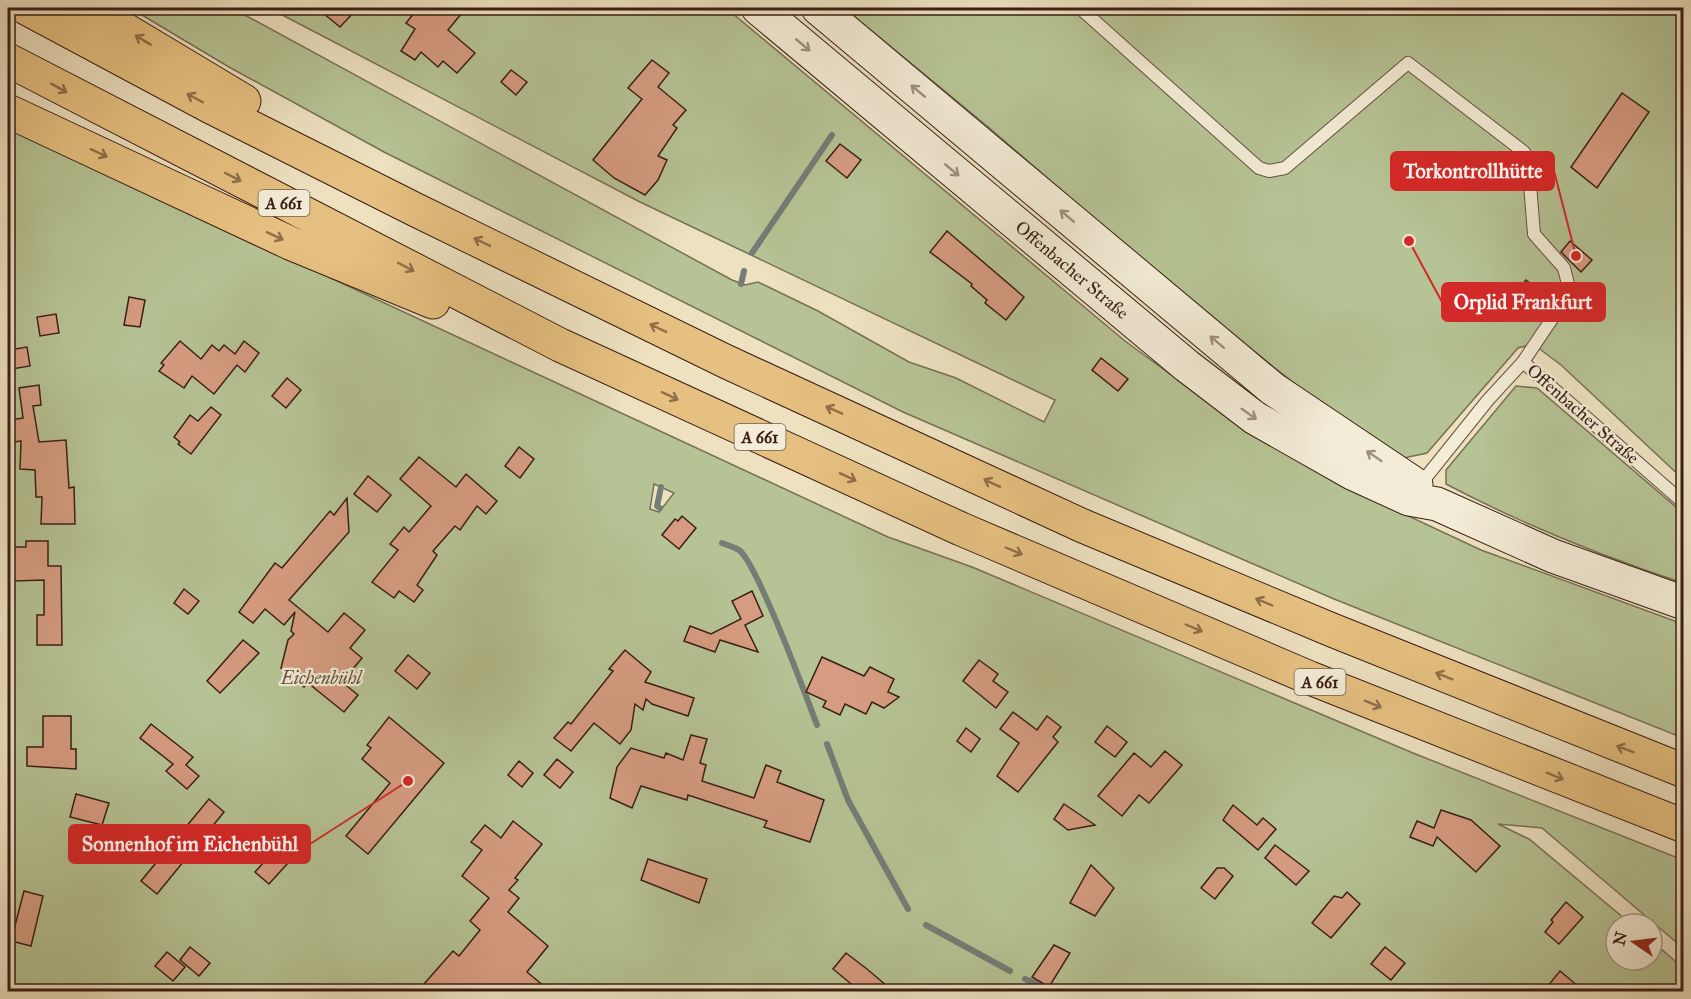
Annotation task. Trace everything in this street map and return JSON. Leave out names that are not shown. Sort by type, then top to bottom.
[{"type":"highway","points":[[26,8],[209,106],[416,210],[727,362],[1083,526],[1365,644],[1683,771]]},
{"type":"highway","points":[[89,8],[300,136],[416,210]]},
{"type":"highway","name":"A 661","points":[[8,60],[560,345],[960,528],[1310,678],[1683,826]]},
{"type":"highway","points":[[8,111],[290,243],[415,295],[560,345]]},
{"type":"main road","name":"Offenbacher Straße","points":[[758,8],[1218,392],[1255,418],[1307,449],[1422,497],[1553,556],[1683,603]]},
{"type":"main road","name":"Offenbacher Straße","points":[[818,8],[1273,389],[1422,497]]},
{"type":"lane","points":[[1080,8],[1259,168],[1269,171],[1286,168],[1408,63],[1524,152],[1529,172],[1534,234],[1564,268],[1570,292],[1523,362]]},
{"type":"lane","name":"Offenbacher Straße","points":[[1422,497],[1488,400],[1523,362],[1683,503]]},
{"type":"green space","points":[[130,8],[232,8],[732,280],[745,285],[758,282],[818,311],[909,362],[956,378],[1044,422],[1055,400],[640,202],[269,8],[726,8],[1125,341],[1222,412],[1355,491],[1481,550],[1683,624],[1683,738],[1334,599],[903,412],[384,152],[229,67]]},
{"type":"green space","points":[[844,8],[1683,8],[1683,479],[1561,365],[1533,344],[1518,348],[1427,453],[1404,458],[1327,409],[1192,303],[987,126]]},
{"type":"green space","name":"Eichenbühl","points":[[8,128],[888,537],[972,567],[1413,753],[1683,860],[1683,948],[1664,932],[1664,912],[1641,912],[1542,828],[1498,824],[1529,839],[1617,912],[1604,912],[1604,972],[1664,972],[1664,951],[1683,968],[1683,991],[8,992]],"holes":[[[654,484],[674,493],[659,512],[650,509]]]},
{"type":"green space","points":[[1516,386],[1537,388],[1683,513],[1683,583],[1562,538],[1504,513],[1446,484],[1446,470]]},
{"type":"building","points":[[317,8],[358,8],[340,27]]},
{"type":"building","points":[[418,8],[466,8],[448,30],[475,53],[457,73],[443,61],[438,67],[421,52],[415,60],[401,51],[415,29],[406,23]]},
{"type":"building","points":[[652,60],[669,73],[658,87],[686,110],[673,125],[677,128],[658,156],[667,160],[658,180],[645,195],[614,178],[593,160],[642,99],[628,88]]},
{"type":"building","points":[[511,70],[527,82],[516,95],[501,82]]},
{"type":"building","points":[[1622,93],[1649,112],[1597,188],[1571,167]]},
{"type":"building","points":[[840,144],[861,160],[847,178],[826,161]]},
{"type":"building","points":[[947,231],[1024,297],[1006,320],[985,303],[987,300],[971,286],[972,284],[930,252]]},
{"type":"building","points":[[1570,241],[1592,260],[1581,272],[1561,252]]},
{"type":"building","points":[[1526,280],[1540,291],[1529,306],[1515,294]]},
{"type":"building","points":[[129,297],[145,300],[140,327],[124,325]]},
{"type":"building","points":[[56,314],[59,333],[40,336],[37,317]]},
{"type":"building","points":[[180,341],[201,359],[212,345],[219,351],[224,345],[235,354],[244,341],[259,353],[245,372],[237,365],[214,394],[192,376],[184,388],[159,371],[164,365],[161,363]]},
{"type":"building","points":[[27,347],[30,366],[12,369],[9,350]]},
{"type":"building","points":[[1101,358],[1128,379],[1118,391],[1092,370]]},
{"type":"building","points":[[287,378],[301,390],[286,408],[272,396]]},
{"type":"building","points":[[39,385],[41,405],[33,406],[39,442],[66,440],[69,488],[74,487],[75,524],[41,524],[42,497],[36,497],[35,470],[20,469],[21,441],[15,442],[9,420],[23,418],[19,388]]},
{"type":"building","points":[[211,407],[221,415],[191,454],[178,444],[180,442],[174,437],[190,415],[198,421]]},
{"type":"building","points":[[519,447],[534,459],[520,478],[505,466]]},
{"type":"building","points":[[419,457],[456,487],[466,474],[497,501],[486,514],[477,506],[460,530],[455,526],[433,551],[437,555],[417,585],[423,590],[414,602],[399,591],[394,598],[372,582],[398,550],[390,544],[404,527],[409,532],[431,506],[400,479]]},
{"type":"building","points":[[368,476],[391,495],[377,512],[354,494]]},
{"type":"building","points":[[347,498],[349,532],[289,600],[328,632],[344,613],[365,630],[350,648],[362,658],[342,682],[358,695],[344,712],[308,683],[304,687],[281,668],[288,640],[294,634],[291,631],[295,612],[284,625],[265,609],[253,623],[239,612],[275,563],[282,568],[330,511],[334,515]]},
{"type":"building","points":[[682,516],[696,528],[679,549],[662,535],[675,519],[678,521]]},
{"type":"building","points":[[26,541],[48,541],[48,566],[61,566],[62,645],[37,645],[37,615],[44,615],[44,580],[14,581],[14,576],[11,576],[10,547],[26,547]]},
{"type":"building","points":[[184,589],[199,601],[188,614],[174,603]]},
{"type":"building","points":[[752,591],[763,616],[745,625],[758,652],[720,640],[715,652],[684,641],[690,626],[711,634],[741,619],[732,601]]},
{"type":"building","points":[[243,640],[259,653],[220,693],[207,681]]},
{"type":"building","points":[[625,650],[651,672],[645,682],[694,698],[688,716],[652,704],[646,699],[643,710],[635,704],[631,730],[620,744],[594,723],[571,751],[554,738],[568,722],[571,724],[613,671],[609,669]]},
{"type":"building","points":[[408,655],[430,673],[417,689],[395,671]]},
{"type":"building","points":[[822,657],[864,676],[870,667],[894,679],[888,692],[899,697],[884,708],[872,702],[866,714],[845,704],[840,715],[823,707],[826,701],[806,692]]},
{"type":"building","points":[[979,660],[998,674],[993,681],[1008,692],[996,708],[963,681]]},
{"type":"building","points":[[1013,712],[1037,730],[1047,716],[1061,727],[1053,737],[1058,742],[1018,792],[997,776],[1019,743],[1000,729]]},
{"type":"building","points":[[43,716],[71,716],[71,749],[76,749],[76,769],[27,766],[27,747],[43,747]]},
{"type":"building","points":[[389,717],[444,763],[368,854],[346,836],[390,783],[362,759],[371,748],[367,745]]},
{"type":"building","points":[[151,724],[193,757],[186,765],[199,776],[187,789],[166,771],[173,764],[140,738]]},
{"type":"building","points":[[1107,726],[1127,742],[1115,757],[1095,742]]},
{"type":"building","points":[[966,728],[980,739],[971,752],[957,741]]},
{"type":"building","points":[[691,735],[707,739],[700,763],[706,765],[702,781],[754,798],[766,765],[781,771],[777,782],[824,800],[810,842],[764,827],[767,821],[688,795],[687,800],[641,786],[632,808],[610,798],[617,767],[631,748],[664,758],[666,753],[683,760]]},
{"type":"building","points":[[1165,751],[1182,765],[1149,803],[1139,795],[1122,816],[1098,796],[1134,753],[1151,767]]},
{"type":"building","points":[[557,759],[573,772],[560,788],[544,775]]},
{"type":"building","points":[[519,761],[533,773],[522,787],[508,775]]},
{"type":"building","points":[[76,794],[109,803],[102,825],[70,817]]},
{"type":"building","points":[[209,799],[224,812],[157,894],[141,881]]},
{"type":"building","points":[[1064,804],[1095,825],[1068,830],[1054,819]]},
{"type":"building","points":[[1233,805],[1257,825],[1263,818],[1276,829],[1258,850],[1223,820]]},
{"type":"building","points":[[1441,810],[1471,820],[1500,846],[1476,872],[1437,837],[1433,846],[1410,837],[1417,821],[1434,828]]},
{"type":"building","points":[[513,821],[542,844],[515,878],[518,880],[509,890],[519,898],[508,912],[548,946],[527,972],[551,992],[433,992],[424,984],[453,951],[459,956],[480,930],[470,921],[489,898],[462,876],[482,850],[471,842],[485,825],[501,838]]},
{"type":"building","points":[[1275,845],[1309,871],[1296,885],[1265,858]]},
{"type":"building","points":[[273,852],[287,864],[269,884],[255,872]]},
{"type":"building","points":[[648,859],[707,879],[699,903],[641,880]]},
{"type":"building","points":[[1091,865],[1114,888],[1095,916],[1070,903]]},
{"type":"building","points":[[1217,868],[1224,868],[1233,876],[1215,899],[1201,888]]},
{"type":"building","points":[[24,891],[43,896],[31,946],[11,941]]},
{"type":"building","points":[[1347,892],[1360,904],[1331,938],[1312,923],[1334,896],[1342,898]]},
{"type":"building","points":[[1566,902],[1583,917],[1559,944],[1545,932],[1553,922],[1551,920]]},
{"type":"building","points":[[1054,945],[1070,953],[1049,987],[1032,977]]},
{"type":"building","points":[[190,947],[210,963],[199,976],[180,960]]},
{"type":"building","points":[[1385,947],[1405,963],[1391,980],[1371,964]]},
{"type":"building","points":[[167,952],[185,967],[173,981],[155,966]]},
{"type":"building","points":[[846,953],[894,992],[861,992],[833,969]]},
{"type":"building","points":[[1560,971],[1585,992],[1543,992]]},
{"type":"waterway","points":[[752,253],[832,135]]},
{"type":"waterway","points":[[741,284],[744,271]]},
{"type":"waterway","points":[[660,508],[657,506],[661,487]]},
{"type":"waterway","points":[[722,543],[739,550],[757,579],[781,632],[817,725]]},
{"type":"waterway","points":[[827,744],[848,800],[908,909]]},
{"type":"waterway","points":[[926,925],[1010,971]]},
{"type":"waterway","points":[[1025,979],[1057,992]]},
{"type":"place","name":"Orplid Frankfurt","points":[[1409,241]]},
{"type":"place","name":"Torkontrollhütte","points":[[1576,256]]},
{"type":"place","name":"Sonnenhof im Eichenbühl","points":[[408,781]]}]
